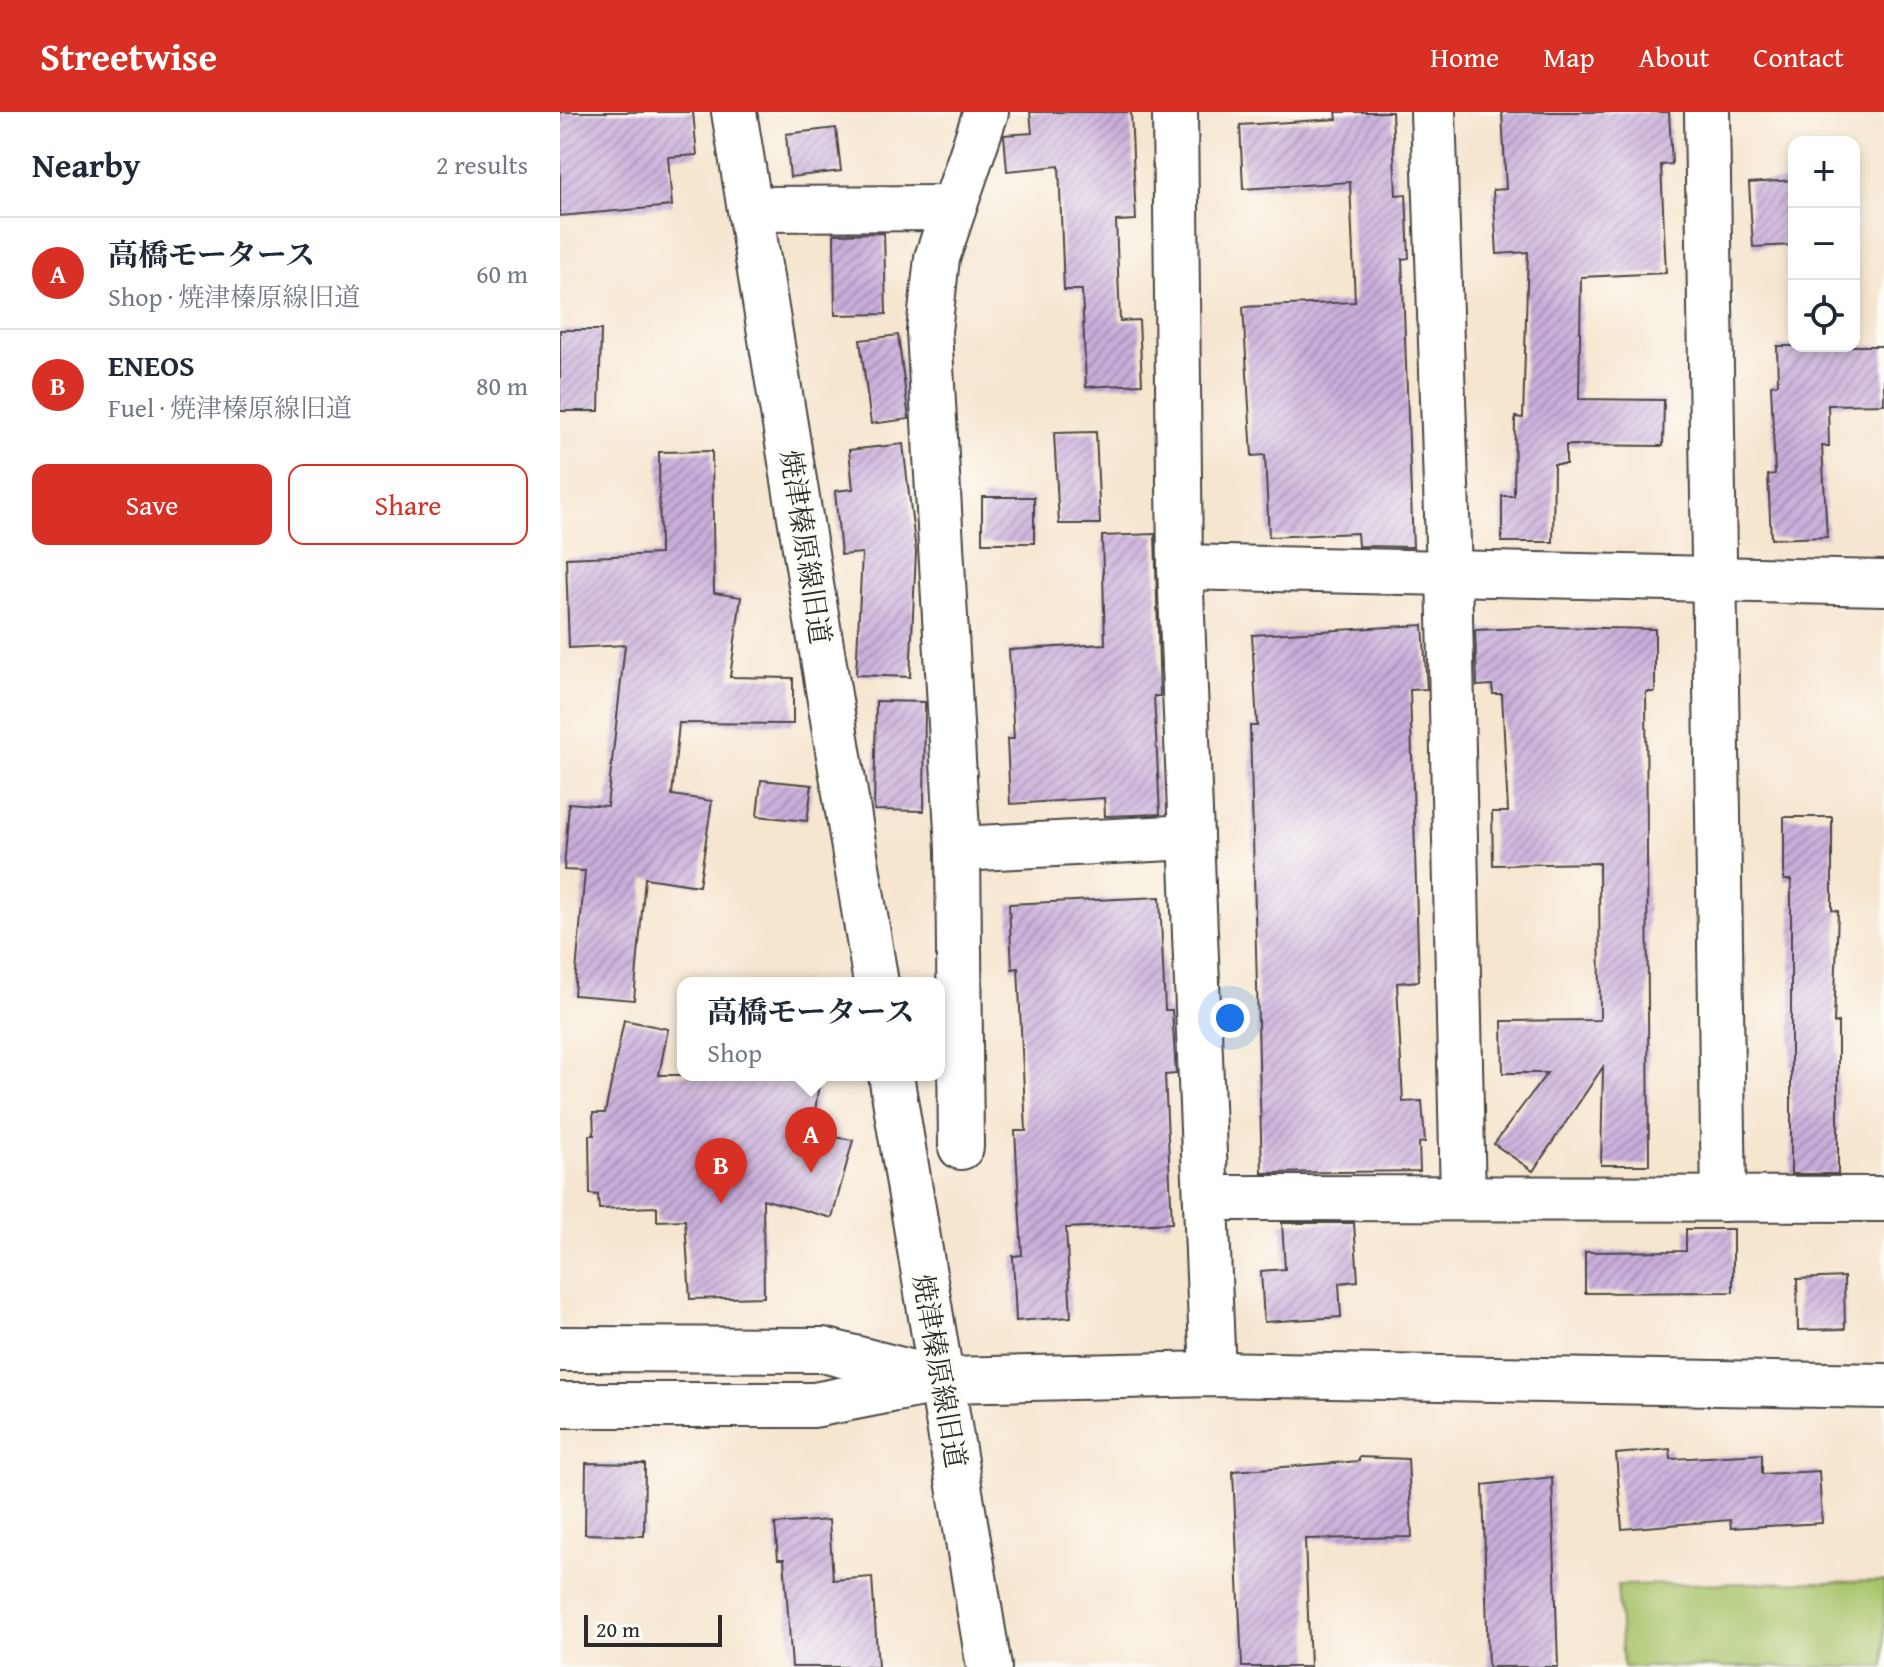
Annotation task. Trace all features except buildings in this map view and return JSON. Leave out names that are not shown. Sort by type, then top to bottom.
[{"type":"street","name":"焼津榛原線旧道","points":[[734,112],[875,977]]},
{"type":"street","points":[[961,1147],[958,849],[929,331],[937,258],[986,112]]},
{"type":"street","points":[[1175,112],[1180,567],[1213,1374]]},
{"type":"street","points":[[1433,112],[1449,572],[1463,1198]]},
{"type":"street","points":[[1707,112],[1724,1199]]},
{"type":"street","points":[[752,209],[952,208]]},
{"type":"street","points":[[1180,567],[1884,583]]},
{"type":"street","points":[[958,849],[1191,837]]},
{"type":"street","name":"焼津榛原線旧道","points":[[892,1081],[989,1667]]},
{"type":"street","points":[[1206,1198],[1884,1199]]},
{"type":"street","points":[[560,1349],[823,1350],[943,1380]]},
{"type":"street","points":[[560,1405],[814,1405],[943,1380],[1213,1374],[1884,1386]]},
{"type":"green space","points":[[1884,1581],[1884,1667],[1623,1667],[1617,1585]]},
{"type":"place","name":"高橋モータース","points":[[811,1173]]},
{"type":"place","name":"ENEOS","points":[[721,1204]]}]
